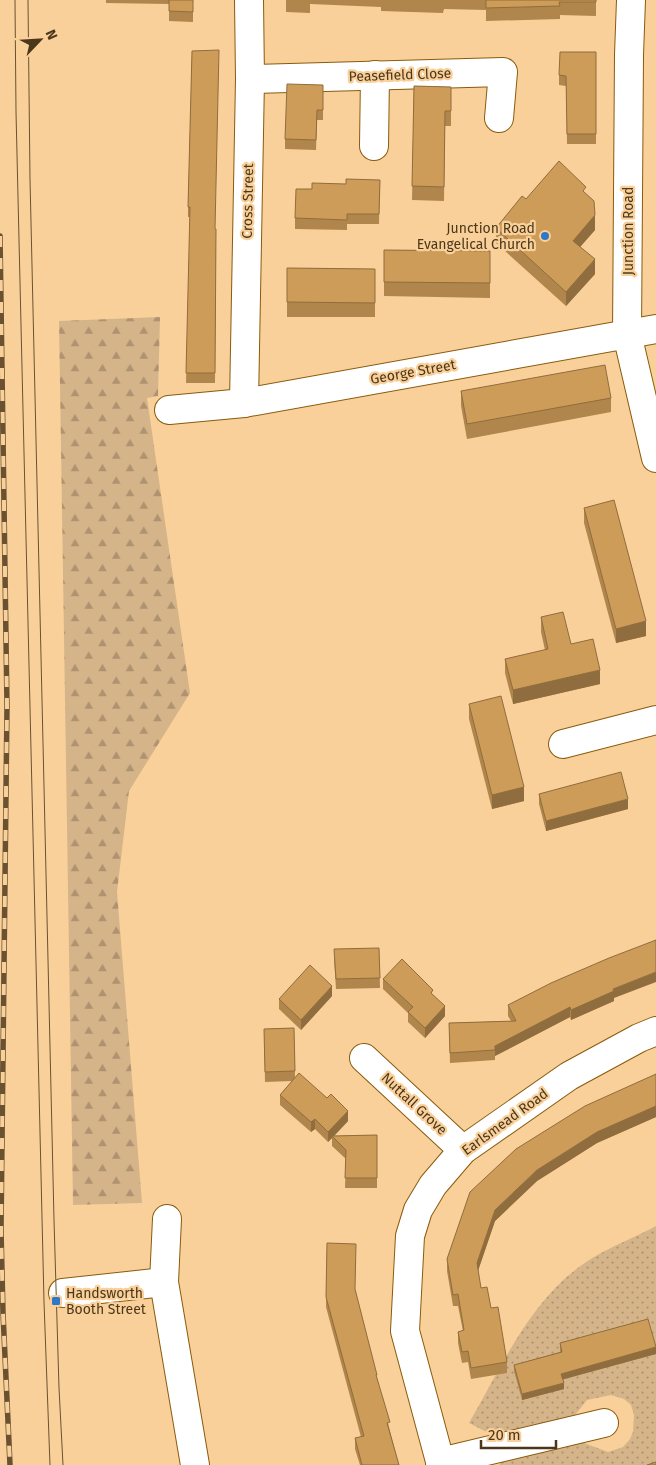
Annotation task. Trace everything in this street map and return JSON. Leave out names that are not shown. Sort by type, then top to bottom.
[{"type":"street","name":"Cross Street","points":[[244,402],[250,79],[249,0]]},
{"type":"street","name":"Junction Road","points":[[631,0],[627,334],[656,458]]},
{"type":"street","name":"Peasefield Close","points":[[250,79],[503,72],[499,118]]},
{"type":"street","points":[[374,146],[375,75]]},
{"type":"street","name":"George Street","points":[[169,410],[244,402],[656,329]]},
{"type":"street","points":[[563,744],[656,720]]},
{"type":"street","name":"Earlsmead Road","points":[[440,1463],[406,1331],[410,1236],[418,1210],[433,1185],[463,1150],[569,1076],[639,1038],[656,1031]]},
{"type":"street","name":"Nuttall Grove","points":[[364,1058],[463,1150]]},
{"type":"street","points":[[167,1219],[164,1282],[195,1465]]},
{"type":"street","points":[[63,1293],[164,1282]]},
{"type":"street","points":[[440,1463],[604,1423]]},
{"type":"green space","points":[[160,317],[158,396],[147,398],[190,693],[129,791],[117,892],[142,1203],[73,1205],[59,321]]},
{"type":"green space","points":[[656,1226],[656,1465],[499,1465],[501,1462],[579,1441],[608,1452],[623,1447],[630,1439],[633,1432],[634,1415],[631,1405],[624,1399],[611,1395],[587,1400],[572,1419],[498,1438],[469,1423],[521,1331],[554,1290],[573,1272],[594,1257]]},
{"type":"building","points":[[169,0],[193,0],[193,12],[169,11]]},
{"type":"building","points":[[486,0],[596,0],[596,2],[559,2],[560,6],[486,8]]},
{"type":"building","points":[[219,50],[215,229],[215,373],[186,373],[192,51]]},
{"type":"building","points":[[560,52],[596,52],[596,134],[567,134],[566,76],[559,75]]},
{"type":"building","points":[[287,84],[323,85],[323,110],[317,110],[316,140],[285,139]]},
{"type":"building","points":[[414,86],[451,87],[451,111],[445,111],[444,187],[412,186]]},
{"type":"building","name":"Junction Road Evangelical Church","points":[[559,161],[586,187],[583,191],[594,201],[595,215],[573,241],[595,259],[566,292],[496,228],[522,196],[526,199]]},
{"type":"building","points":[[346,179],[380,180],[379,214],[347,214],[347,220],[295,218],[296,189],[312,189],[312,183],[346,184]]},
{"type":"building","points":[[384,250],[490,251],[490,283],[384,282]]},
{"type":"building","points":[[287,268],[375,269],[375,303],[287,302]]},
{"type":"building","points":[[605,365],[611,398],[467,424],[461,391]]},
{"type":"building","points":[[614,500],[646,621],[616,629],[584,508]]},
{"type":"building","points":[[563,612],[571,644],[593,639],[600,670],[513,690],[505,659],[548,649],[541,617]]},
{"type":"building","points":[[501,696],[524,787],[492,795],[469,704]]},
{"type":"building","points":[[621,772],[628,799],[546,821],[539,794]]},
{"type":"building","points":[[656,940],[656,972],[613,989],[614,991],[571,1010],[570,1007],[495,1046],[495,1050],[450,1053],[449,1023],[516,1021],[508,1005],[551,983]]},
{"type":"building","points":[[379,948],[380,978],[336,979],[334,949]]},
{"type":"building","points":[[402,959],[433,990],[431,993],[445,1006],[425,1028],[408,1012],[413,1007],[383,979]]},
{"type":"building","points":[[310,965],[332,986],[301,1020],[279,999]]},
{"type":"building","points":[[294,1028],[295,1071],[265,1072],[264,1029]]},
{"type":"building","points":[[299,1073],[327,1098],[331,1094],[348,1111],[328,1132],[315,1119],[311,1122],[280,1095]]},
{"type":"building","points":[[656,1074],[656,1106],[597,1132],[537,1170],[495,1210],[477,1263],[481,1288],[487,1287],[491,1308],[498,1307],[507,1362],[471,1368],[468,1351],[462,1352],[458,1332],[464,1330],[458,1294],[453,1295],[447,1259],[470,1192],[516,1149],[585,1106]]},
{"type":"building","points":[[377,1135],[377,1178],[345,1178],[346,1150],[332,1136]]},
{"type":"building","points":[[327,1243],[356,1244],[355,1289],[376,1375],[390,1422],[387,1423],[399,1465],[362,1465],[355,1438],[364,1436],[326,1297]]},
{"type":"building","points":[[648,1319],[656,1347],[561,1374],[564,1383],[522,1394],[514,1365],[562,1352],[560,1343]]},
{"type":"tram line","points":[[15,0],[44,1302],[50,1465]]},
{"type":"tram line","points":[[28,0],[30,179],[54,1220],[63,1465]]},
{"type":"railway","points":[[0,236],[7,706],[1,1230],[10,1465]]},
{"type":"place","name":"Junction Road Evangelical Church","points":[[545,236]]},
{"type":"place","name":"Handsworth Booth Street","points":[[56,1301]]}]
